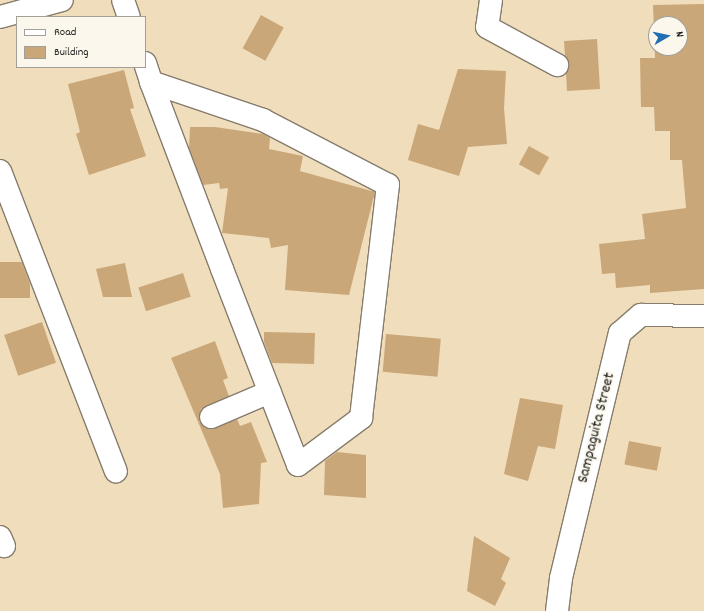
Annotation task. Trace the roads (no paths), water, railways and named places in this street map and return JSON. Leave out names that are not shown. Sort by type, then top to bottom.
[{"type":"street","points":[[0,17],[62,0]]},
{"type":"street","points":[[123,0],[129,16]]},
{"type":"street","points":[[491,0],[487,27],[557,65]]},
{"type":"street","points":[[148,72],[263,120],[388,185],[373,291],[361,418],[298,465],[270,392],[148,72]]},
{"type":"street","points":[[0,171],[8,220],[116,471]]},
{"type":"street","name":"Sampaguita Street","points":[[557,611],[560,578],[620,334],[641,315],[704,316]]},
{"type":"street","points":[[211,416],[270,392]]}]
